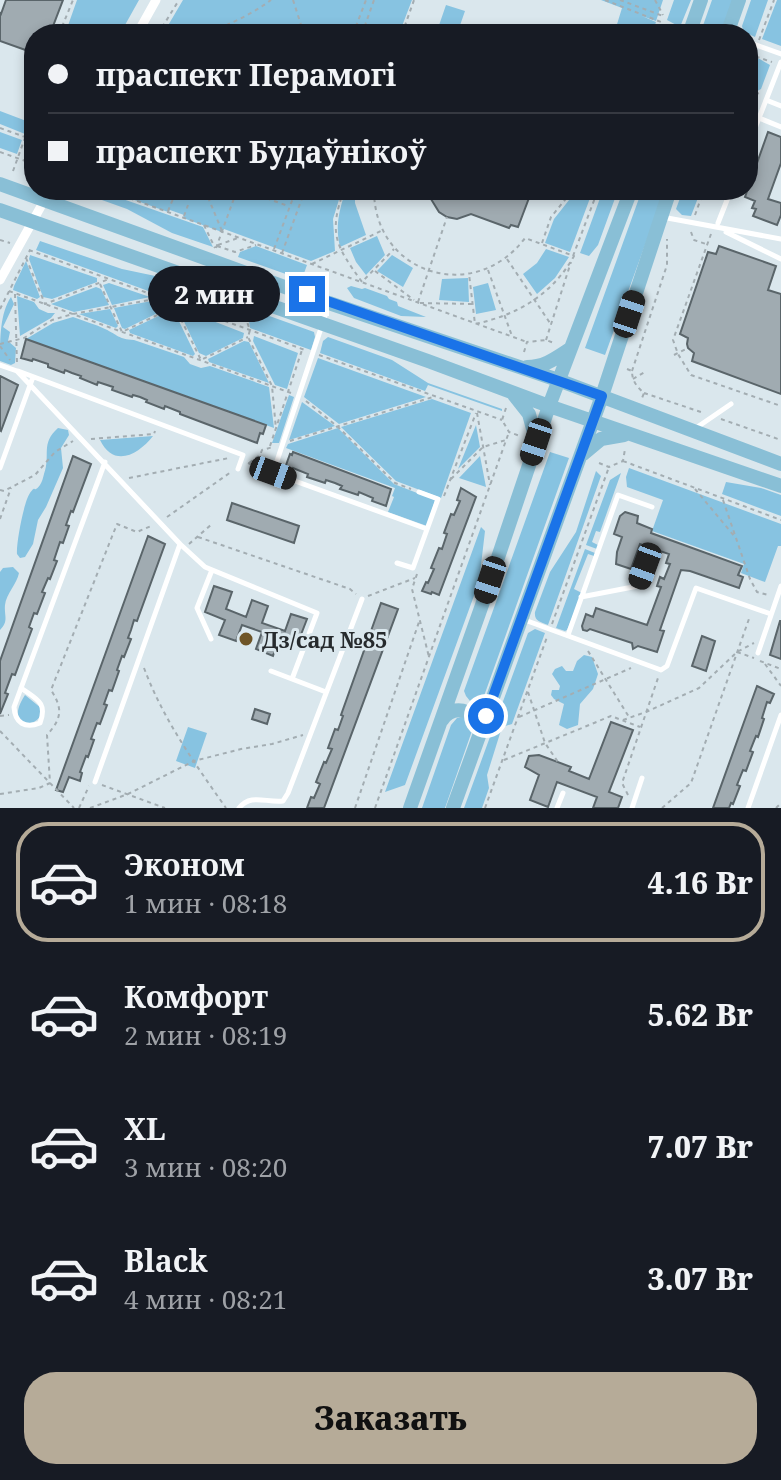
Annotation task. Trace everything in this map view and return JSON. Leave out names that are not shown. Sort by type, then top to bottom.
[{"type":"main road","points":[[689,24],[701,0]]},
{"type":"main road","points":[[731,24],[739,0]]},
{"type":"main road","points":[[0,184],[24,190]]},
{"type":"main road","points":[[60,200],[329,303],[602,396],[640,404]]},
{"type":"main road","points":[[410,808],[558,380],[627,200]]},
{"type":"main road","points":[[667,200],[618,388],[625,398],[693,430],[781,464]]},
{"type":"main road","points":[[0,210],[511,392],[592,422],[628,440],[781,486]]},
{"type":"main road","points":[[519,367],[539,367],[570,349]]},
{"type":"main road","points":[[453,808],[602,396],[624,368]]},
{"type":"main road","points":[[511,392],[529,414],[536,442]]},
{"type":"main road","points":[[580,457],[601,439],[628,440]]},
{"type":"main road","points":[[455,682],[457,697],[469,706],[483,706],[493,697]]},
{"type":"main road","points":[[441,722],[450,712],[467,712],[478,722],[479,736]]},
{"type":"street","points":[[143,24],[156,0]]},
{"type":"street","points":[[0,280],[44,200]]},
{"type":"lane","points":[[758,45],[781,54]]},
{"type":"lane","points":[[780,64],[759,118],[781,127]]},
{"type":"lane","points":[[766,100],[781,106]]},
{"type":"lane","points":[[716,226],[727,200]]},
{"type":"lane","points":[[661,216],[781,239]]},
{"type":"lane","points":[[716,226],[781,259]]},
{"type":"lane","points":[[329,303],[273,473],[427,529]]},
{"type":"lane","points":[[0,365],[158,423],[242,458],[238,469]]},
{"type":"lane","points":[[17,371],[205,567],[317,613],[292,679]]},
{"type":"lane","points":[[0,468],[33,377]]},
{"type":"lane","points":[[693,430],[731,404]]},
{"type":"lane","points":[[21,688],[41,703],[44,709],[40,723],[32,726],[19,722],[14,715],[14,707],[21,688],[105,462]]},
{"type":"lane","points":[[397,563],[413,568],[438,499],[419,492]]},
{"type":"lane","points":[[568,635],[618,495],[652,507]]},
{"type":"lane","points":[[95,782],[180,544]]},
{"type":"lane","points":[[581,597],[638,586],[645,566]]},
{"type":"lane","points":[[211,639],[197,608],[212,570]]},
{"type":"lane","points":[[758,653],[781,586]]},
{"type":"lane","points":[[521,619],[661,670],[667,666],[696,588],[771,614]]},
{"type":"lane","points":[[239,808],[255,798],[283,801],[288,793],[362,599]]},
{"type":"lane","points":[[271,671],[326,692]]},
{"type":"lane","points":[[748,808],[781,715]]},
{"type":"lane","points":[[632,808],[642,778]]},
{"type":"lane","points":[[557,808],[563,793]]},
{"type":"path","points":[[63,24],[73,0]]},
{"type":"path","points":[[164,24],[179,0]]},
{"type":"path","points":[[230,24],[271,0]]},
{"type":"path","points":[[293,0],[301,24]]},
{"type":"path","points":[[357,24],[366,0]]},
{"type":"path","points":[[366,24],[374,0]]},
{"type":"path","points":[[406,24],[414,0]]},
{"type":"path","points":[[605,0],[661,22]]},
{"type":"path","points":[[620,0],[663,16],[655,0]]},
{"type":"path","points":[[758,45],[774,0]]},
{"type":"path","points":[[758,56],[780,64]]},
{"type":"path","points":[[758,93],[771,87]]},
{"type":"path","points":[[0,128],[24,137]]},
{"type":"path","points":[[13,171],[24,143]]},
{"type":"path","points":[[0,152],[24,160]]},
{"type":"path","points":[[135,200],[527,342],[546,340],[554,343]]},
{"type":"path","points":[[168,212],[173,200]]},
{"type":"path","points":[[209,200],[222,232]]},
{"type":"path","points":[[217,246],[233,200]]},
{"type":"path","points":[[271,200],[290,207]]},
{"type":"path","points":[[274,250],[292,200]]},
{"type":"path","points":[[282,253],[301,200]]},
{"type":"path","points":[[340,200],[335,221],[336,241],[362,282]]},
{"type":"path","points":[[375,200],[382,230],[395,248],[408,260],[428,271],[452,275],[487,269],[507,258],[525,238],[574,256]]},
{"type":"path","points":[[542,244],[551,217],[565,200]]},
{"type":"path","points":[[546,340],[594,200]]},
{"type":"path","points":[[700,200],[690,227],[694,240],[708,244]]},
{"type":"path","points":[[183,218],[188,205]]},
{"type":"path","points":[[417,303],[447,217]]},
{"type":"path","points":[[284,221],[292,224]]},
{"type":"path","points":[[204,225],[216,249],[239,238]]},
{"type":"path","points":[[716,226],[673,340],[676,354],[691,375],[781,406]]},
{"type":"path","points":[[312,264],[382,230]]},
{"type":"path","points":[[640,404],[644,393],[624,368],[667,265],[669,231]]},
{"type":"path","points":[[0,240],[13,244]]},
{"type":"path","points":[[217,246],[235,252],[257,244]]},
{"type":"path","points":[[362,282],[395,248]]},
{"type":"path","points":[[0,309],[29,250],[502,420],[509,432],[520,436]]},
{"type":"path","points":[[475,324],[505,316],[535,300],[560,277],[574,256]]},
{"type":"path","points":[[26,258],[45,304]]},
{"type":"path","points":[[507,258],[551,324]]},
{"type":"path","points":[[487,269],[513,337]]},
{"type":"path","points":[[374,270],[417,303],[473,304]]},
{"type":"path","points":[[469,274],[475,324]]},
{"type":"path","points":[[45,304],[110,279]]},
{"type":"path","points":[[100,283],[122,332]]},
{"type":"path","points":[[9,291],[297,395],[338,427],[395,483],[419,492]]},
{"type":"path","points":[[15,293],[17,371]]},
{"type":"path","points":[[122,332],[192,293],[242,307],[250,330],[248,337],[272,386],[276,429]]},
{"type":"path","points":[[200,294],[244,313]]},
{"type":"path","points":[[194,310],[200,294]]},
{"type":"path","points":[[212,297],[220,319]]},
{"type":"path","points":[[17,371],[0,345],[17,340],[52,320],[161,298]]},
{"type":"path","points":[[175,305],[201,360]]},
{"type":"path","points":[[201,360],[248,337]]},
{"type":"path","points":[[524,352],[527,342]]},
{"type":"path","points":[[676,354],[688,348]]},
{"type":"path","points":[[249,463],[262,450],[270,447],[303,349]]},
{"type":"path","points":[[633,379],[645,372]]},
{"type":"path","points":[[282,444],[434,396]]},
{"type":"path","points":[[502,420],[506,408]]},
{"type":"path","points":[[477,412],[490,487]]},
{"type":"path","points":[[0,490],[4,491],[35,475],[55,452],[72,441],[154,434],[158,423]]},
{"type":"path","points":[[375,808],[509,432]]},
{"type":"path","points":[[450,480],[483,447],[506,440]]},
{"type":"path","points":[[623,461],[628,440]]},
{"type":"path","points":[[120,479],[242,458],[273,473]]},
{"type":"path","points":[[599,463],[609,467],[623,461],[781,520]]},
{"type":"path","points":[[485,808],[583,546],[609,467]]},
{"type":"path","points":[[50,783],[47,735],[57,724],[60,712],[51,690],[117,524],[137,532],[160,522],[238,469]]},
{"type":"path","points":[[0,519],[11,487]]},
{"type":"path","points":[[695,488],[737,539]]},
{"type":"path","points":[[723,499],[757,592],[777,598]]},
{"type":"path","points":[[180,544],[189,544],[212,524]]},
{"type":"path","points":[[198,537],[350,589],[362,599],[416,578]]},
{"type":"path","points":[[746,584],[750,579]]},
{"type":"path","points":[[412,589],[429,658]]},
{"type":"path","points":[[662,808],[691,783],[753,608]]},
{"type":"path","points":[[355,808],[420,621]]},
{"type":"path","points":[[623,720],[699,688],[737,652],[762,639]]},
{"type":"path","points":[[581,640],[629,718]]},
{"type":"path","points":[[758,653],[781,686]]},
{"type":"path","points":[[140,657],[155,697],[226,808]]},
{"type":"path","points":[[518,717],[644,663]]},
{"type":"path","points":[[625,805],[628,794],[622,783],[661,670]]},
{"type":"path","points":[[528,691],[545,743],[558,762]]},
{"type":"path","points":[[503,761],[611,716],[640,727]]},
{"type":"path","points":[[0,731],[74,808]]},
{"type":"path","points":[[90,808],[128,794],[194,761],[311,732]]},
{"type":"path","points":[[79,808],[87,787],[95,782],[165,808]]},
{"type":"path","points":[[0,794],[39,788],[50,783]]},
{"type":"path","points":[[776,808],[781,803]]},
{"type":"shaded area","points":[[77,0],[139,0],[126,24],[69,24]]},
{"type":"shaded area","points":[[183,0],[412,0],[403,24],[169,24]]},
{"type":"shaded area","points":[[601,0],[663,0],[656,21],[642,16],[655,24],[617,24],[622,8]]},
{"type":"shaded area","points":[[674,0],[691,0],[681,24],[667,20]]},
{"type":"shaded area","points":[[712,0],[734,0],[726,24],[704,24]]},
{"type":"shaded area","points":[[751,0],[768,0],[758,28],[758,24],[743,24]]},
{"type":"shaded area","points":[[777,0],[781,0],[781,46],[762,39]]},
{"type":"shaded area","points":[[446,5],[465,11],[460,24],[439,24]]},
{"type":"shaded area","points":[[758,58],[770,65],[758,91]]},
{"type":"shaded area","points":[[0,111],[24,120],[24,134],[0,124]]},
{"type":"shaded area","points":[[0,132],[22,140],[17,154],[0,148]]},
{"type":"shaded area","points":[[102,200],[126,200],[203,227],[213,247],[172,233],[127,209]]},
{"type":"shaded area","points":[[135,200],[339,200],[333,219],[335,251],[311,261],[224,229],[222,232],[183,218],[184,215],[170,210],[168,212]]},
{"type":"shaded area","points":[[343,200],[355,200],[366,235],[340,247],[338,218]]},
{"type":"shaded area","points":[[569,200],[589,200],[570,252],[545,243],[554,219]]},
{"type":"shaded area","points":[[599,200],[614,200],[598,245],[589,256],[580,253]]},
{"type":"shaded area","points":[[638,200],[661,200],[605,355],[585,348]]},
{"type":"shaded area","points":[[679,200],[697,200],[691,216],[682,215],[676,209]]},
{"type":"shaded area","points":[[377,236],[385,255],[366,275],[350,248]]},
{"type":"shaded area","points":[[40,241],[122,269],[186,286],[182,294],[162,296],[36,250]]},
{"type":"shaded area","points":[[256,246],[307,265],[303,276],[297,278],[238,257],[240,252]]},
{"type":"shaded area","points":[[546,249],[569,257],[555,278],[537,294],[523,274],[537,263]]},
{"type":"shaded area","points":[[30,255],[97,278],[97,282],[52,299],[43,297]]},
{"type":"shaded area","points":[[392,255],[413,268],[403,287],[377,271]]},
{"type":"shaded area","points":[[26,261],[40,297],[37,299],[13,290]]},
{"type":"shaded area","points":[[468,278],[469,302],[439,300],[442,279]]},
{"type":"shaded area","points":[[109,283],[150,297],[112,305],[103,285]]},
{"type":"shaded area","points":[[488,283],[496,310],[476,314],[473,287]]},
{"type":"shaded area","points":[[351,286],[387,296],[398,306],[426,317],[401,316],[354,298],[347,288]]},
{"type":"shaded area","points":[[96,287],[101,289],[109,305],[74,312],[51,304]]},
{"type":"shaded area","points":[[17,296],[34,302],[39,309],[55,313],[20,336]]},
{"type":"shaded area","points":[[11,297],[14,304],[3,327],[10,332],[8,341],[16,348],[15,363],[11,365],[0,361],[3,318]]},
{"type":"shaded area","points":[[157,300],[172,306],[122,328],[114,308]]},
{"type":"shaded area","points":[[177,307],[244,333],[243,338],[206,356],[199,353]]},
{"type":"shaded area","points":[[247,308],[314,332],[311,350],[250,328]]},
{"type":"shaded area","points":[[110,309],[118,326],[116,328],[79,314]]},
{"type":"shaded area","points":[[173,309],[195,354],[193,356],[130,333],[129,330]]},
{"type":"shaded area","points":[[73,317],[121,338],[184,357],[190,364],[201,368],[210,366],[269,387],[274,428],[26,339],[53,323]]},
{"type":"shaded area","points":[[254,336],[298,353],[287,389],[275,385],[253,341]]},
{"type":"shaded area","points":[[328,337],[392,360],[428,383],[502,411],[428,385],[425,391],[320,353],[323,341]]},
{"type":"shaded area","points":[[244,341],[249,342],[269,383],[209,362],[208,359]]},
{"type":"shaded area","points":[[318,358],[426,397],[339,424],[304,397]]},
{"type":"shaded area","points":[[289,395],[294,397],[279,443],[272,443]]},
{"type":"shaded area","points":[[432,399],[471,413],[441,498],[396,481],[341,427]]},
{"type":"shaded area","points":[[302,402],[335,426],[289,440]]},
{"type":"shaded area","points":[[476,425],[480,447],[458,469]]},
{"type":"shaded area","points":[[58,428],[68,430],[69,435],[61,448],[63,468],[38,520],[33,544],[25,557],[20,558],[17,549],[25,504],[33,489],[41,483],[49,439]]},
{"type":"shaded area","points":[[338,428],[394,484],[435,500],[427,526],[388,512],[395,488],[286,448],[288,444]]},
{"type":"shaded area","points":[[153,436],[141,448],[126,456],[112,454],[100,440]]},
{"type":"shaded area","points":[[550,452],[569,458],[484,696],[479,701],[470,701],[464,691]]},
{"type":"shaded area","points":[[480,456],[486,487],[459,478]]},
{"type":"shaded area","points":[[629,468],[781,524],[781,546],[778,546],[765,582],[741,573],[744,564],[652,531],[663,500],[627,487]]},
{"type":"shaded area","points":[[596,471],[601,476],[548,625],[537,619],[535,612],[550,572],[576,532]]},
{"type":"shaded area","points":[[621,473],[600,532],[596,531],[592,542],[598,545],[597,549],[586,545],[610,480]]},
{"type":"shaded area","points":[[726,482],[781,495],[781,516],[722,494]]},
{"type":"shaded area","points":[[481,527],[485,531],[479,582],[405,785],[385,792]]},
{"type":"shaded area","points":[[585,549],[595,553],[594,556],[588,554],[574,589],[582,593],[565,631],[556,628]]},
{"type":"shaded area","points":[[13,567],[19,573],[6,601],[5,621],[0,630],[0,572],[3,568]]},
{"type":"shaded area","points":[[535,629],[545,633],[512,724],[502,727],[487,775],[489,788],[482,808],[464,808],[528,633]]},
{"type":"shaded area","points":[[584,655],[592,657],[598,674],[593,689],[580,704],[578,725],[567,729],[559,725],[564,704],[551,695],[552,690],[559,690],[560,686],[552,674],[562,666],[566,671],[573,671]]},
{"type":"shaded area","points":[[25,695],[41,708],[40,717],[28,724],[22,722],[18,715]]},
{"type":"shaded area","points":[[461,717],[467,718],[473,728],[445,808],[422,808],[451,725]]},
{"type":"shaded area","points":[[188,727],[207,733],[195,768],[176,761]]},
{"type":"building","points":[[6,0],[63,0],[54,24],[24,24],[24,49],[0,41],[1,14]]},
{"type":"building","points":[[768,132],[781,137],[781,163],[768,199],[781,203],[777,225],[753,216],[756,209],[752,208],[755,201],[752,200],[758,200],[758,160]]},
{"type":"building","points":[[432,200],[528,200],[518,227],[511,225],[509,228],[471,214],[457,219],[439,212]]},
{"type":"building","points":[[719,246],[776,266],[768,290],[781,294],[781,394],[692,361],[694,353],[688,348],[688,338],[680,334],[708,252],[716,254]]},
{"type":"building","points":[[26,339],[266,425],[263,434],[260,433],[257,443],[165,406],[164,409],[140,397],[112,390],[113,387],[98,382],[97,385],[65,370],[64,373],[48,367],[48,364],[21,358]]},
{"type":"building","points":[[0,376],[18,385],[1,431],[0,430]]},
{"type":"building","points":[[293,452],[391,489],[386,506],[359,492],[358,495],[340,489],[342,486],[335,483],[326,480],[325,483],[293,468],[285,468]]},
{"type":"building","points":[[73,456],[91,464],[71,511],[66,525],[69,526],[54,560],[57,561],[42,592],[45,593],[37,614],[34,613],[29,627],[32,629],[15,675],[12,674],[0,714],[0,661]]},
{"type":"building","points":[[461,488],[476,497],[439,595],[431,594],[422,591],[434,569],[431,568],[439,548],[442,549],[451,514],[454,515],[460,501],[457,500]]},
{"type":"building","points":[[232,503],[299,526],[294,543],[227,520]]},
{"type":"building","points":[[625,512],[638,516],[637,523],[652,529],[651,533],[742,566],[738,575],[743,577],[739,588],[681,570],[660,630],[664,631],[657,652],[638,646],[633,649],[632,643],[590,629],[583,630],[582,626],[586,614],[593,617],[596,608],[647,625],[661,587],[657,586],[660,577],[664,579],[670,564],[666,563],[669,554],[640,544],[631,569],[616,564],[622,537],[614,534],[620,516]]},
{"type":"building","points":[[148,536],[165,544],[137,621],[134,620],[128,638],[131,639],[122,656],[112,691],[109,690],[100,724],[97,723],[91,739],[94,740],[80,772],[80,781],[69,777],[63,792],[56,790]]},
{"type":"building","points":[[214,586],[232,592],[226,609],[246,617],[252,600],[268,606],[262,623],[285,631],[291,614],[307,619],[297,645],[279,638],[273,656],[256,649],[262,632],[242,625],[236,641],[219,635],[225,620],[205,612]]},
{"type":"building","points":[[381,603],[398,609],[324,808],[307,808],[320,784],[316,782],[332,749],[328,748],[335,729],[338,730]]},
{"type":"building","points":[[781,621],[781,659],[770,655]]},
{"type":"building","points":[[702,636],[715,641],[706,671],[692,666]]},
{"type":"building","points":[[757,686],[774,694],[770,703],[767,702],[758,737],[750,751],[753,752],[737,785],[740,786],[733,804],[729,808],[713,808]]},
{"type":"building","points":[[255,709],[270,714],[267,724],[252,719]]},
{"type":"building","points":[[611,722],[633,730],[609,792],[622,797],[618,808],[593,808],[597,797],[557,782],[548,807],[530,800],[539,775],[525,767],[529,756],[539,755],[571,767],[569,771],[589,779]]},
{"type":"place","name":"Дз/сад №85","points":[[246,639]]},
{"type":"route","points":[[307,294],[602,396],[486,716]]}]
